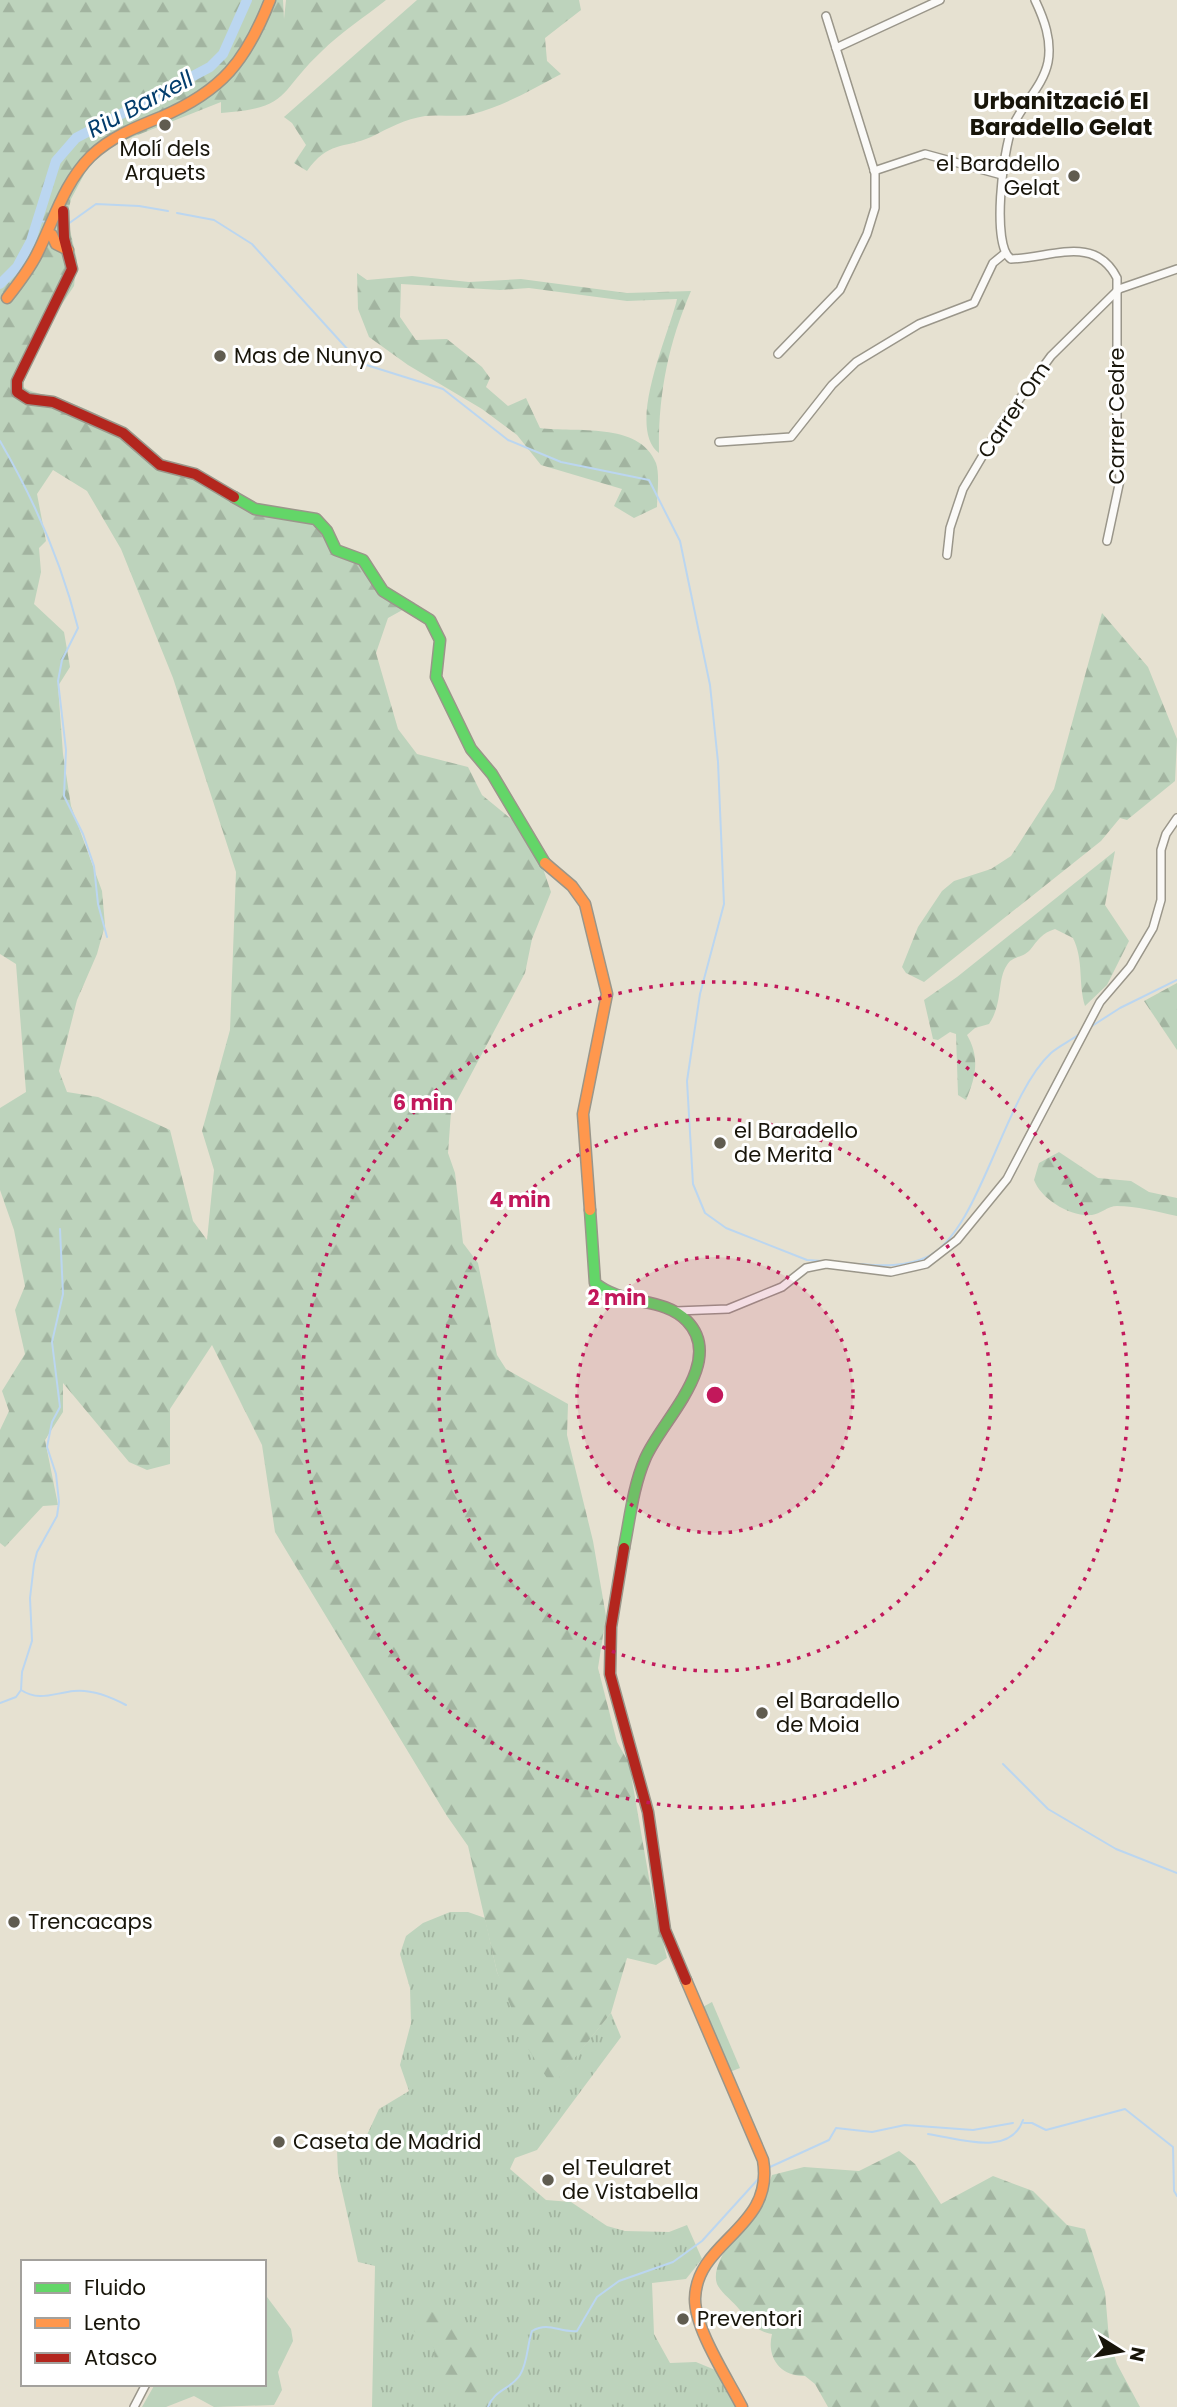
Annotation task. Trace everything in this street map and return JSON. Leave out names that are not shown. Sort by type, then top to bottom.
[{"type":"street","points":[[37,257],[86,168],[124,132],[184,108],[220,86],[249,51],[270,0]]},
{"type":"street","points":[[836,48],[940,0]]},
{"type":"street","points":[[1004,254],[1002,175],[1010,132],[1047,64],[1047,34],[1035,0]]},
{"type":"street","points":[[778,354],[835,299],[846,281],[873,217],[877,188],[874,172],[826,16]]},
{"type":"street","points":[[874,172],[925,154],[1002,175]]},
{"type":"street","points":[[3,300],[33,273],[54,242],[60,211]]},
{"type":"street","points":[[54,242],[68,250],[72,269],[17,380],[17,392],[28,399],[53,402],[123,433],[160,466],[195,474],[255,509],[316,519],[327,531],[336,550],[363,560],[383,592],[420,611],[430,620],[440,640],[436,677],[471,749],[492,774],[542,860],[572,886],[585,904],[607,994],[583,1114],[595,1283],[603,1293],[676,1311],[728,1309],[782,1287],[806,1268],[826,1264],[891,1272],[926,1264],[957,1240],[1007,1179],[1100,1002],[1130,967],[1153,928],[1161,900],[1161,850],[1166,834],[1177,818]]},
{"type":"street","points":[[3,300],[37,257],[54,242]]},
{"type":"street","points":[[1004,254],[1016,259],[1089,251],[1104,258],[1110,265],[1119,289],[1177,270]]},
{"type":"street","points":[[719,442],[791,437],[832,385],[856,362],[919,324],[974,303],[993,263],[1004,254]]},
{"type":"street","name":"Carrer Cedre","points":[[1107,541],[1120,481],[1116,347],[1119,289]]},
{"type":"street","name":"Carrer Om","points":[[947,555],[950,528],[963,489],[1002,423],[1051,356],[1119,289]]},
{"type":"street","points":[[676,1311],[691,1326],[700,1354],[686,1391],[664,1421],[637,1479],[611,1633],[609,1667],[611,1688],[635,1758],[651,1827],[657,1891],[665,1930],[764,2160],[763,2193],[714,2256],[700,2280],[695,2300],[707,2335],[742,2407]]},
{"type":"street","points":[[134,2407],[145,2386]]},
{"type":"green space","points":[[0,0],[283,0],[284,19],[286,0],[386,0],[329,44],[281,96],[272,102],[244,111],[221,113],[221,102],[110,146],[87,169],[71,199],[67,217],[77,260],[74,286],[47,327],[22,386],[101,416],[136,438],[155,457],[272,511],[306,511],[319,518],[327,524],[338,545],[374,567],[384,587],[415,603],[388,618],[376,653],[398,729],[417,754],[468,767],[482,795],[532,836],[551,892],[532,939],[525,973],[451,1112],[448,1153],[455,1173],[463,1243],[478,1263],[497,1355],[506,1369],[568,1404],[567,1435],[593,1541],[606,1616],[598,1668],[617,1742],[629,1763],[653,1901],[667,1958],[656,1965],[627,1958],[611,2013],[552,2086],[527,2047],[497,1972],[468,1846],[447,1816],[275,1532],[262,1445],[212,1345],[170,1409],[170,1464],[147,1470],[129,1462],[63,1383],[63,1412],[45,1440],[58,1505],[43,1506],[5,1547],[0,1543],[0,1430],[9,1411],[2,1391],[25,1354],[15,1310],[25,1286],[14,1230],[0,1190],[0,1108],[26,1092],[16,964],[0,954]],"holes":[[[53,470],[87,491],[121,549],[173,678],[236,872],[230,1030],[202,1131],[214,1170],[207,1240],[193,1221],[170,1130],[98,1097],[67,1092],[59,1071],[77,1000],[97,954],[105,925],[102,891],[71,806],[63,754],[58,686],[70,667],[64,632],[34,604],[41,572],[39,548],[46,541],[37,494]]]},
{"type":"green space","points":[[417,0],[579,0],[581,10],[545,38],[547,61],[561,74],[485,111],[461,116],[418,117],[361,141],[336,147],[322,155],[307,171],[294,163],[306,145],[292,123],[284,117]]},
{"type":"green space","points":[[357,273],[367,280],[412,276],[469,282],[521,279],[627,293],[691,291],[676,331],[666,370],[660,411],[659,453],[650,440],[646,423],[648,402],[677,299],[627,301],[529,288],[500,290],[401,284],[400,317],[416,340],[447,339],[482,367],[490,378],[486,387],[508,406],[526,398],[540,428],[621,435],[648,450],[657,468],[657,507],[634,518],[614,506],[622,489],[541,465],[517,435],[482,409],[408,365],[369,337],[358,309]]},
{"type":"green space","points":[[1102,613],[1148,667],[1177,739],[1175,781],[1127,820],[1120,818],[1101,841],[924,982],[906,973],[902,967],[918,927],[942,891],[954,881],[991,869],[1011,856],[1054,789]]},
{"type":"green space","points":[[1115,851],[1105,905],[1129,941],[1107,985],[1085,1006],[1080,964],[1073,938],[1055,929],[1043,935],[1027,953],[1012,960],[1004,971],[996,1008],[989,1024],[975,1028],[967,1035],[974,1051],[975,1067],[966,1100],[958,1095],[956,1034],[950,1032],[938,1040],[933,1039],[924,1000],[957,977]]},
{"type":"green space","points":[[1177,983],[1177,1050],[1144,1001]]},
{"type":"green space","points":[[1059,1152],[1098,1178],[1131,1181],[1149,1192],[1177,1198],[1177,1216],[1117,1206],[1092,1215],[1066,1210],[1043,1194],[1034,1180],[1039,1163]]},
{"type":"green space","points":[[450,1912],[468,1912],[485,1918],[497,1972],[552,2085],[611,2013],[621,2037],[537,2150],[515,2158],[510,2169],[546,2200],[571,2202],[607,2226],[625,2231],[669,2232],[687,2225],[702,2259],[686,2279],[652,2283],[654,2334],[670,2363],[696,2362],[720,2372],[736,2407],[372,2407],[375,2266],[358,2262],[338,2173],[337,2150],[357,2137],[366,2137],[379,2109],[409,2091],[400,2065],[411,2023],[410,1988],[400,1954],[406,1936],[423,1923]]},
{"type":"green space","points":[[712,2002],[740,2068],[727,2073],[699,2009]]},
{"type":"green space","points":[[899,2151],[915,2164],[941,2204],[993,2176],[1033,2191],[1067,2225],[1085,2229],[1105,2292],[1109,2339],[1117,2364],[1140,2407],[828,2407],[815,2384],[805,2376],[789,2373],[777,2364],[771,2351],[772,2334],[753,2325],[717,2284],[716,2273],[728,2246],[759,2201],[772,2175],[804,2167],[859,2171]]},
{"type":"green space","points":[[266,2296],[291,2329],[293,2341],[278,2372],[282,2390],[274,2405],[214,2407],[194,2396],[166,2407],[142,2407],[154,2386],[266,2386]]},
{"type":"green space","points":[[420,2308],[437,2314],[454,2325],[480,2353],[480,2381],[490,2407],[464,2407],[456,2389],[437,2367],[434,2348],[414,2331],[414,2320]]},
{"type":"waterway","name":"Riu Barxell","points":[[0,284],[17,267],[31,241],[56,161],[76,138],[210,67],[223,54],[247,0]]},
{"type":"waterway","points":[[68,224],[96,204],[139,206],[168,211]]},
{"type":"waterway","points":[[177,213],[214,220],[252,244],[360,363],[443,389],[508,440],[561,462],[649,480],[680,541],[710,685],[718,762],[724,904],[700,994],[687,1081],[693,1184],[705,1213],[726,1228],[807,1260],[822,1261]]},
{"type":"waterway","points":[[39,221],[47,222]]},
{"type":"waterway","points":[[0,441],[45,532],[64,580],[78,628],[62,660],[58,681],[66,750],[64,796],[83,834],[94,866],[98,904],[107,937]]},
{"type":"waterway","points":[[1092,1026],[1120,1008],[1177,980]]},
{"type":"waterway","points":[[859,1264],[911,1263],[927,1257],[946,1243],[977,1193],[1034,1073],[1051,1053],[1078,1035]]},
{"type":"waterway","points":[[0,1703],[16,1697],[21,1690],[22,1672],[32,1641],[30,1598],[34,1564],[37,1552],[57,1516],[59,1502],[56,1474],[47,1447],[52,1422],[60,1407],[52,1342],[63,1294],[60,1229]]},
{"type":"waterway","points":[[21,1690],[34,1696],[88,1691],[126,1705]]},
{"type":"waterway","points":[[1003,1764],[1048,1809],[1116,1849],[1177,1873]]},
{"type":"waterway","points":[[1024,2123],[1032,2123],[1046,2130],[1125,2109],[1173,2147],[1174,2191],[1177,2196]]},
{"type":"waterway","points":[[928,2134],[982,2143],[995,2142],[1007,2139],[1016,2132],[1023,2120]]},
{"type":"waterway","points":[[770,2167],[829,2140],[836,2128],[872,2132],[905,2125],[973,2130],[1013,2123]]},
{"type":"waterway","points":[[488,2407],[494,2397],[520,2375],[525,2365],[532,2331],[544,2327],[577,2331],[597,2297],[619,2281],[673,2262],[702,2241],[761,2176]]},
{"type":"traffic: fast","points":[[234,497],[255,509],[316,519],[327,531],[336,550],[363,560],[383,591],[430,620],[440,640],[436,677],[471,749],[492,774],[545,863]]},
{"type":"traffic: fast","points":[[590,1210],[595,1283],[617,1295],[677,1313],[687,1321],[697,1337],[699,1355],[687,1392],[645,1459],[635,1492],[624,1548]]},
{"type":"traffic: slow","points":[[7,298],[34,260],[67,190],[91,156],[115,138],[182,107],[216,85],[241,57],[270,0]]},
{"type":"traffic: slow","points":[[52,235],[56,244],[68,250]]},
{"type":"traffic: slow","points":[[545,863],[572,886],[585,904],[607,994],[583,1114],[590,1210]]},
{"type":"traffic: slow","points":[[686,1980],[763,2160],[764,2183],[758,2203],[708,2262],[699,2279],[695,2299],[696,2311],[706,2339],[742,2407]]},
{"type":"traffic: jam","points":[[63,211],[64,238],[72,269],[17,381],[17,392],[28,399],[53,402],[123,433],[160,465],[195,474],[234,497]]},
{"type":"traffic: jam","points":[[624,1548],[611,1627],[610,1674],[648,1812],[665,1930],[686,1980]]},
{"type":"place","name":"Molí dels Arquets","points":[[165,125]]},
{"type":"place","name":"el Baradello Gelat","points":[[1074,176]]},
{"type":"place","name":"Mas de Nunyo","points":[[220,356]]},
{"type":"place","name":"el Baradello de Merita","points":[[720,1143]]},
{"type":"place","name":"el Baradello de Moia","points":[[762,1713]]},
{"type":"place","name":"Trencacaps","points":[[14,1922]]},
{"type":"place","name":"Caseta de Madrid","points":[[279,2142]]},
{"type":"place","name":"el Teularet de Vistabella","points":[[548,2180]]},
{"type":"place","name":"Preventori","points":[[683,2319]]},
{"type":"district","name":"Urbanització El Baradello Gelat","points":[[1061,114]]}]
